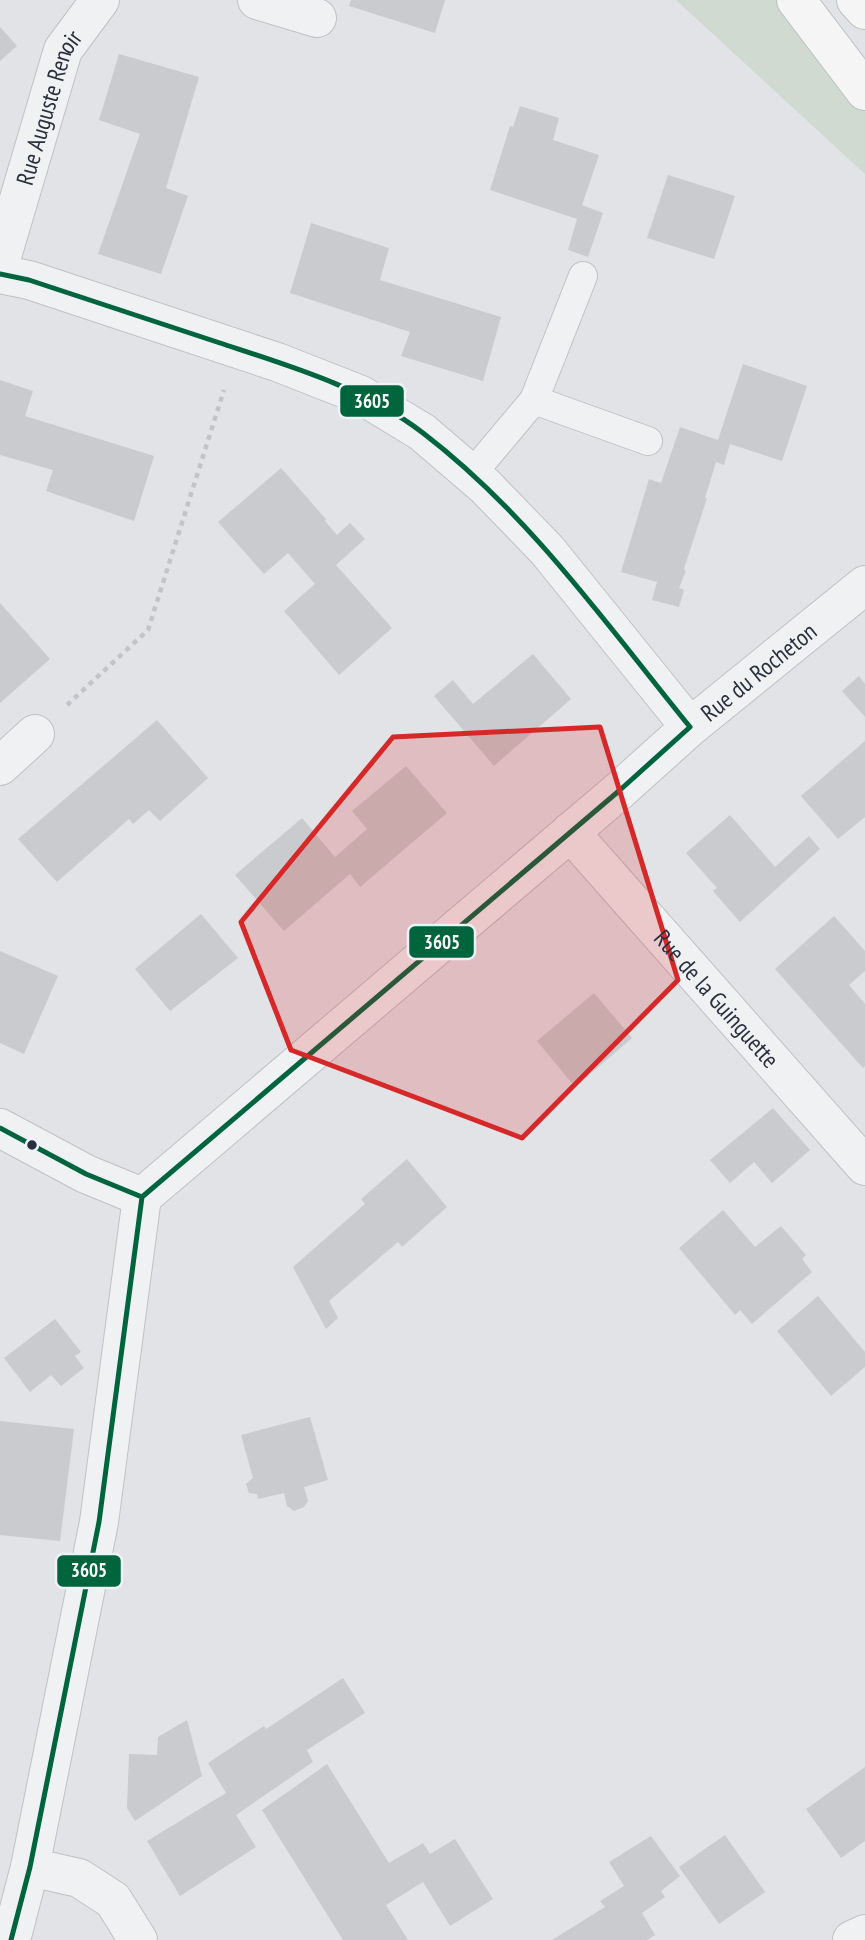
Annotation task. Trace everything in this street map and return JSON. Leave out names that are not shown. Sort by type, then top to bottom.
[{"type":"main road","points":[[796,0],[865,91]]},
{"type":"main road","points":[[856,0],[865,10]]},
{"type":"street","name":"Rue Auguste Renoir","points":[[0,263],[64,50],[100,0]]},
{"type":"street","points":[[257,0],[317,18]]},
{"type":"street","points":[[0,274],[29,280],[277,362],[361,395],[422,432],[471,475],[547,550],[690,727]]},
{"type":"street","name":"Rue du Rocheton","points":[[142,1197],[690,727],[865,585]]},
{"type":"street","points":[[0,766],[35,734]]},
{"type":"street","name":"Rue de la Guinguette","points":[[570,832],[865,1166]]},
{"type":"street","points":[[0,1128],[86,1174],[142,1197],[99,1522],[30,1867],[11,1940]]},
{"type":"street","points":[[30,1867],[79,1878],[113,1900],[138,1940]]},
{"type":"street","points":[[852,1940],[865,1934]]},
{"type":"lane","points":[[471,475],[534,400],[583,276]]},
{"type":"lane","points":[[534,400],[648,441]]},
{"type":"path","points":[[35,734],[148,630],[237,349]]},
{"type":"highlighted area","points":[[600,727],[678,980],[522,1138],[291,1050],[241,922],[393,737]]},
{"type":"shaded area","points":[[676,0],[787,0],[865,97],[865,174]]},
{"type":"building","points":[[351,0],[445,0],[435,33],[349,6]]},
{"type":"building","points":[[0,27],[17,46],[0,61]]},
{"type":"building","points":[[119,54],[199,77],[166,188],[188,196],[161,274],[98,254],[140,134],[99,120]]},
{"type":"building","points":[[520,106],[559,118],[553,140],[599,155],[582,205],[603,213],[588,257],[568,250],[577,219],[490,190],[510,126],[513,127]]},
{"type":"building","points":[[668,175],[735,196],[714,259],[647,238]]},
{"type":"building","points":[[311,223],[389,248],[380,280],[501,317],[483,381],[401,356],[410,332],[290,293]]},
{"type":"building","points":[[743,364],[807,386],[782,461],[730,444],[724,465],[716,462],[679,588],[684,590],[679,607],[652,600],[657,582],[621,572],[649,479],[661,483],[680,427],[718,440]]},
{"type":"building","points":[[0,380],[33,391],[25,416],[154,456],[134,521],[46,491],[53,470],[0,455]]},
{"type":"building","points":[[281,468],[337,535],[350,523],[365,539],[336,565],[392,628],[339,675],[284,611],[315,584],[288,553],[264,574],[218,522]]},
{"type":"building","points":[[0,603],[50,659],[0,703]]},
{"type":"building","points":[[533,654],[571,699],[494,766],[434,696],[453,680],[473,704]]},
{"type":"building","points":[[859,676],[865,684],[865,717],[842,691]]},
{"type":"building","points":[[157,720],[208,778],[160,821],[149,810],[133,824],[129,819],[57,882],[18,839]]},
{"type":"building","points":[[865,741],[865,817],[838,839],[801,796]]},
{"type":"building","points":[[406,766],[447,813],[360,887],[350,874],[284,931],[235,875],[302,818],[335,857],[367,829],[352,811]]},
{"type":"building","points":[[730,815],[775,867],[809,836],[820,849],[740,922],[713,891],[717,888],[686,853]]},
{"type":"building","points":[[201,914],[238,958],[170,1011],[135,969]]},
{"type":"building","points":[[834,916],[865,951],[865,971],[849,985],[865,1004],[863,1068],[775,969]]},
{"type":"building","points":[[0,951],[58,976],[24,1054],[0,1043]]},
{"type":"building","points":[[594,993],[632,1038],[575,1087],[537,1041]]},
{"type":"building","points":[[773,1108],[810,1150],[772,1183],[754,1162],[730,1183],[710,1160]]},
{"type":"building","points":[[407,1159],[447,1207],[402,1247],[398,1242],[329,1301],[338,1318],[326,1329],[293,1267],[365,1204],[361,1199]]},
{"type":"building","points":[[723,1210],[755,1247],[781,1226],[806,1255],[802,1259],[812,1272],[752,1324],[740,1310],[735,1315],[679,1248]]},
{"type":"building","points":[[818,1296],[865,1352],[865,1367],[831,1396],[777,1331]]},
{"type":"building","points":[[55,1319],[81,1352],[75,1356],[84,1368],[61,1386],[51,1375],[30,1392],[4,1358]]},
{"type":"building","points":[[310,1417],[328,1480],[304,1487],[308,1501],[304,1507],[294,1511],[287,1506],[284,1493],[258,1499],[257,1494],[249,1493],[246,1484],[253,1478],[241,1435]]},
{"type":"building","points":[[0,1421],[74,1429],[60,1541],[0,1535]]},
{"type":"building","points":[[343,1678],[365,1713],[307,1750],[313,1762],[236,1815],[256,1847],[180,1896],[147,1841],[226,1793],[208,1763],[264,1726],[266,1729]]},
{"type":"building","points":[[187,1720],[202,1776],[135,1821],[127,1808],[129,1754],[157,1755],[158,1737]]},
{"type":"building","points":[[327,1764],[389,1863],[423,1843],[430,1854],[455,1839],[493,1899],[450,1926],[423,1882],[386,1905],[408,1940],[343,1940],[262,1810]]},
{"type":"building","points":[[865,1767],[865,1841],[841,1858],[806,1809]]},
{"type":"building","points":[[725,1835],[765,1892],[719,1924],[679,1867]]},
{"type":"building","points":[[651,1836],[680,1876],[661,1891],[665,1897],[642,1913],[655,1935],[647,1940],[552,1940],[605,1907],[600,1901],[624,1886],[609,1862]]},
{"type":"transit line","name":"3605","points":[[0,274],[29,280],[300,370],[352,391],[400,417],[462,465],[532,535],[690,727],[620,790],[142,1197]]},
{"type":"transit line","name":"3605","points":[[0,1128],[86,1174],[142,1197]]},
{"type":"transit line","name":"3605","points":[[11,1940],[30,1867],[99,1522],[142,1197]]}]
